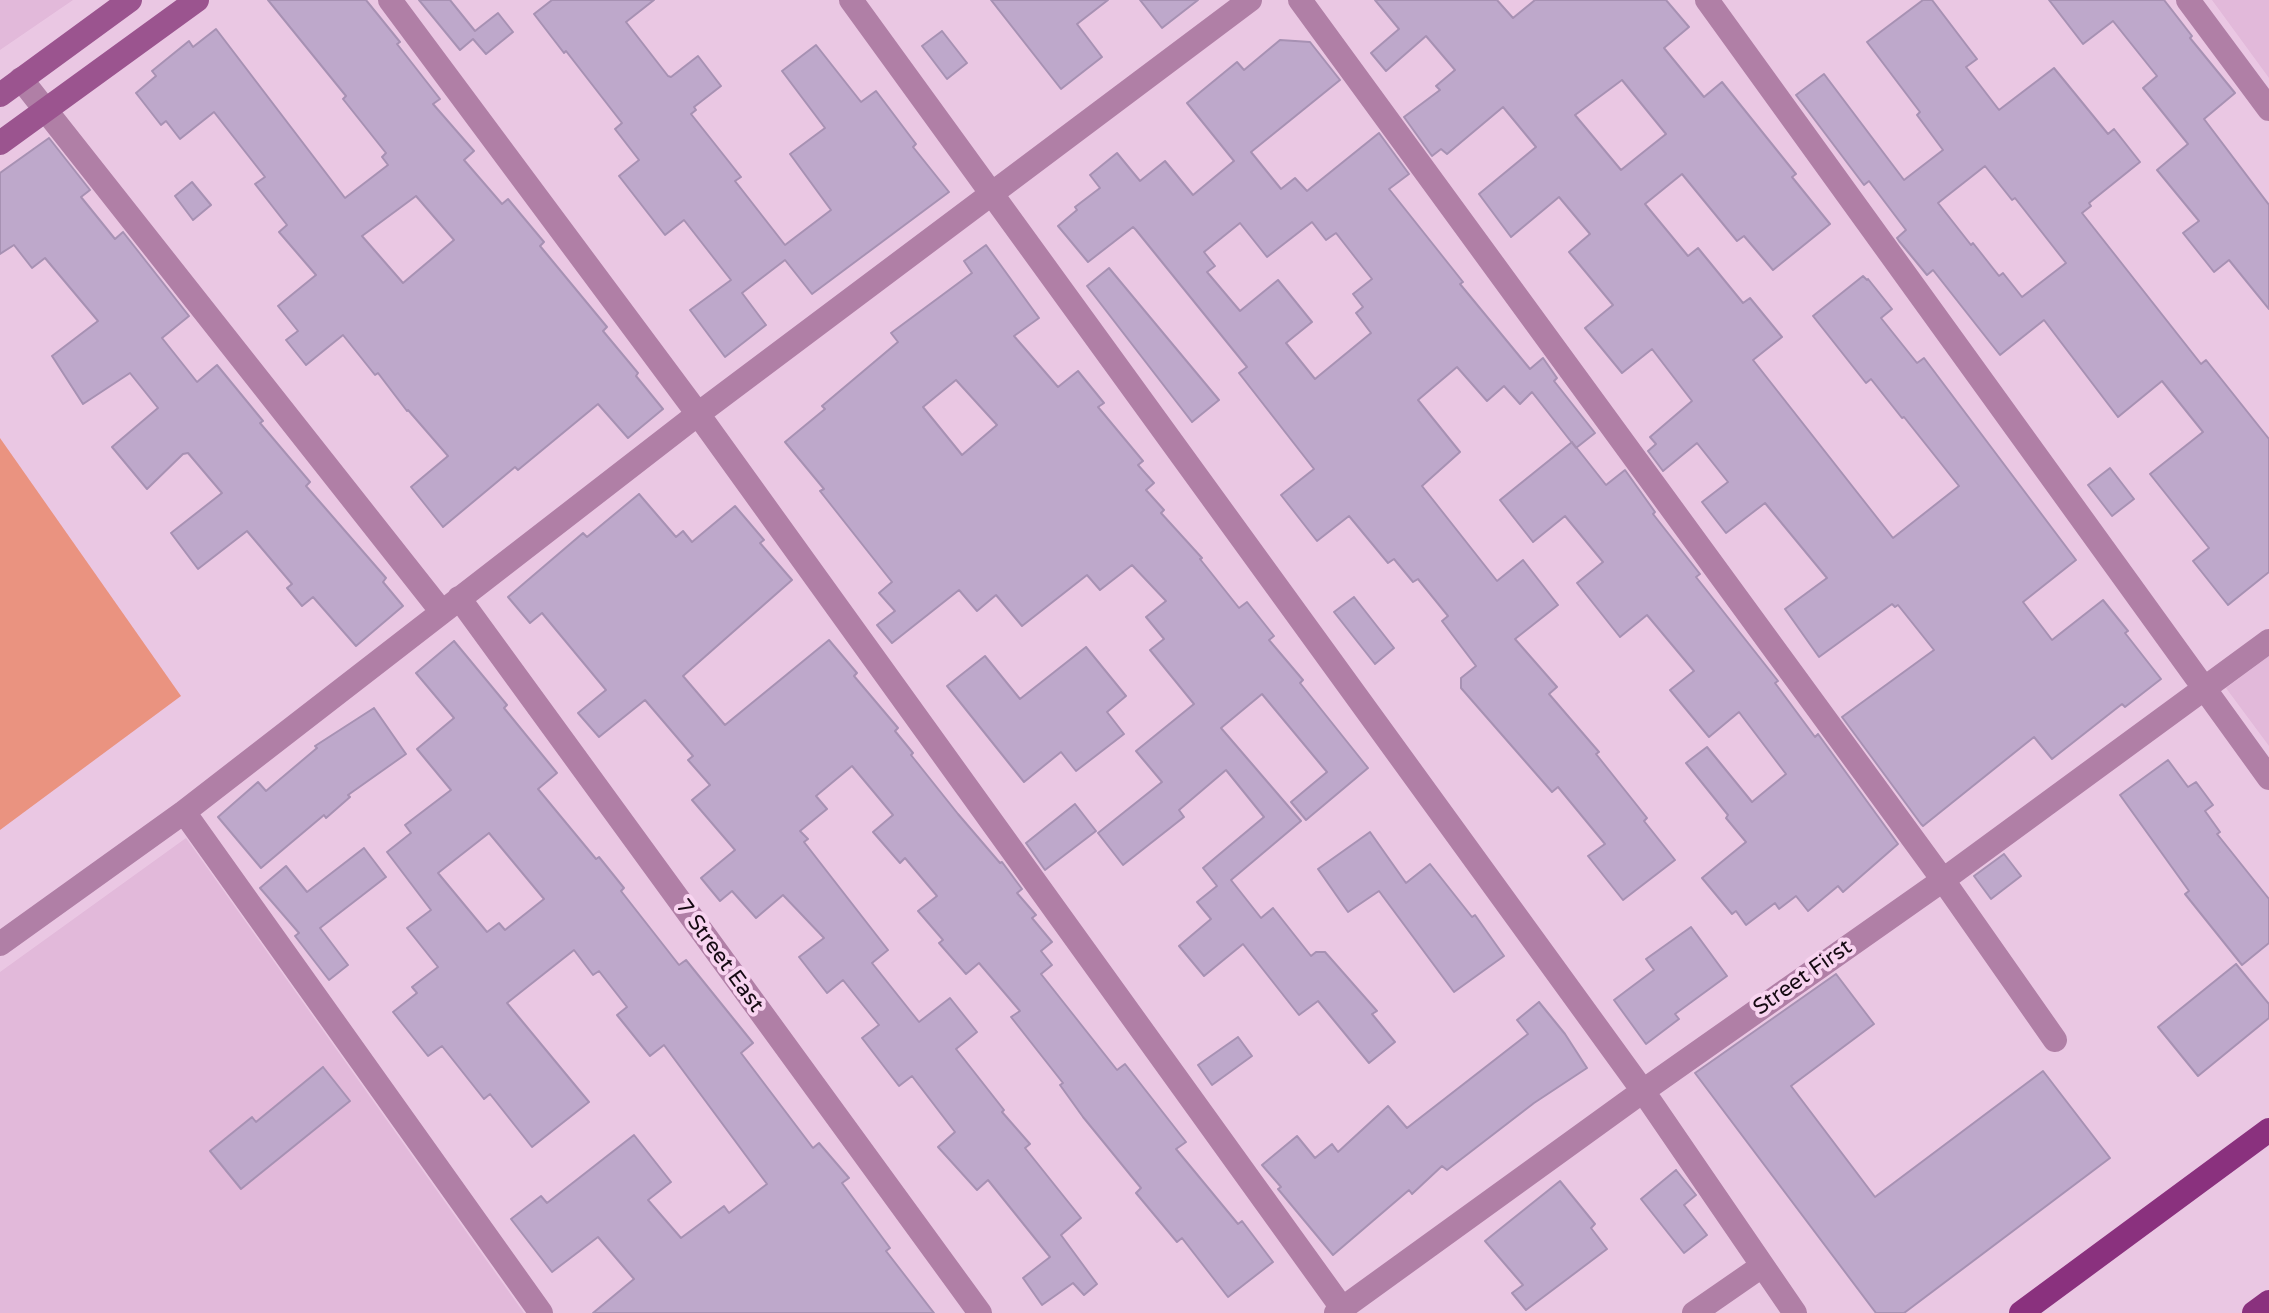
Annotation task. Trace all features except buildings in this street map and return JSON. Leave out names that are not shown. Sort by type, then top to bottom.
[{"type":"main road","points":[[2021,1313],[2269,1130]]},
{"type":"main road","points":[[2254,1313],[2269,1302]]},
{"type":"street","points":[[0,95],[130,0]]},
{"type":"street","points":[[0,143],[197,0]]},
{"type":"street","points":[[390,0],[698,414],[1339,1310]]},
{"type":"street","points":[[851,0],[1643,1091],[1795,1313]]},
{"type":"street","points":[[0,944],[184,812],[698,414],[1250,0]]},
{"type":"street","points":[[1300,0],[1943,880],[2055,1040]]},
{"type":"street","points":[[1707,0],[2269,778]]},
{"type":"street","points":[[2188,0],[2269,109]]},
{"type":"street","name":"7 Street East","points":[[21,79],[450,605],[980,1313]]},
{"type":"street","name":"Street First","points":[[1339,1310],[1943,880],[2269,641]]},
{"type":"street","points":[[184,812],[541,1313]]},
{"type":"street","points":[[1694,1313],[1762,1266]]},
{"type":"shaded area","points":[[0,0],[73,0],[0,50]]},
{"type":"shaded area","points":[[2212,0],[2269,0],[2269,78]]},
{"type":"shaded area","points":[[0,438],[181,696],[0,830]]},
{"type":"shaded area","points":[[2269,656],[2269,746],[2226,688]]},
{"type":"shaded area","points":[[186,838],[524,1313],[0,1313],[0,972]]}]
